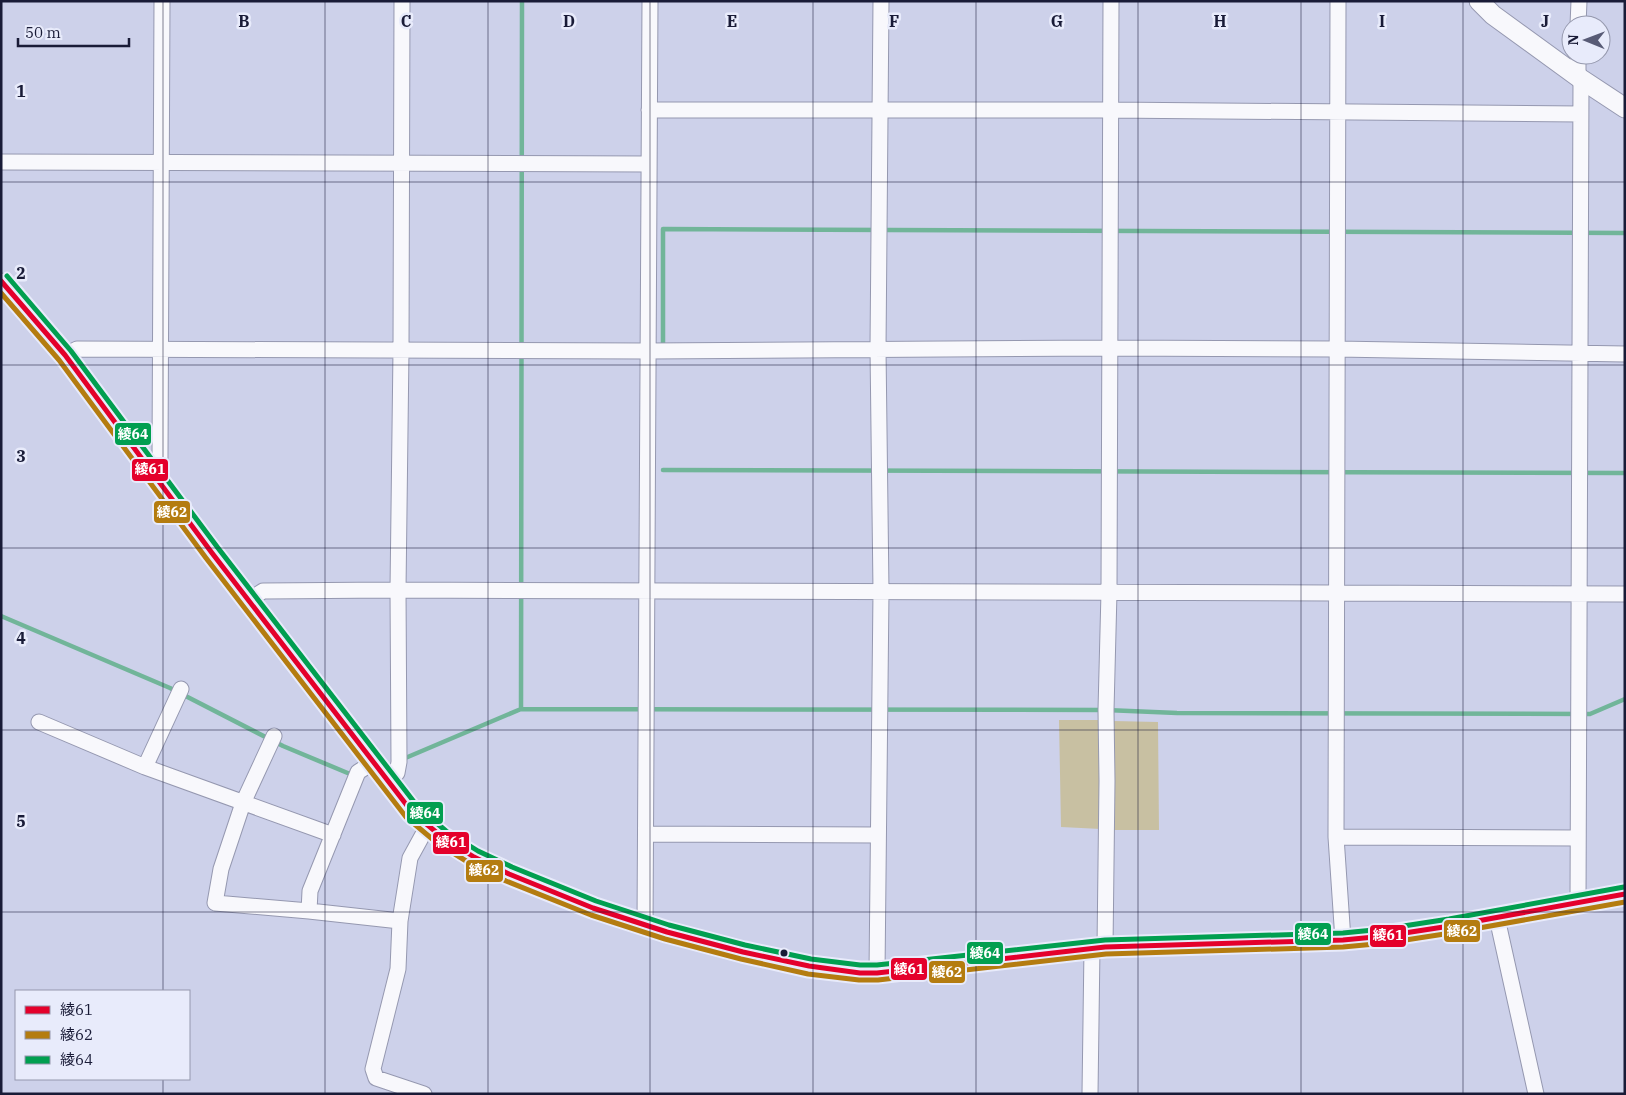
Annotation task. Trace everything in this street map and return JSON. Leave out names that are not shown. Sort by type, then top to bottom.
[{"type":"main road","points":[[1465,1],[1493,15]]},
{"type":"main road","points":[[1479,1],[1493,15],[1579,78],[1625,108]]},
{"type":"street","points":[[151,470],[160,458],[162,1]]},
{"type":"street","points":[[388,782],[397,773],[399,762],[398,590],[402,1]]},
{"type":"street","points":[[645,926],[647,834],[650,1]]},
{"type":"street","points":[[877,973],[880,591],[878,349],[880,1]]},
{"type":"street","points":[[1090,1094],[1108,781],[1106,710],[1109,592],[1111,1]]},
{"type":"street","points":[[1338,1],[1336,837],[1343,940]]},
{"type":"street","points":[[1578,15],[1579,1]]},
{"type":"street","points":[[1578,65],[1580,114],[1578,903]]},
{"type":"street","points":[[649,110],[1110,110],[1580,114]]},
{"type":"street","points":[[1,162],[649,164]]},
{"type":"street","points":[[1,281],[65,355],[249,600],[412,812],[427,827],[475,858],[511,876],[606,913],[645,926],[771,958],[828,970],[877,973],[1099,948],[1343,940],[1385,936],[1497,918],[1625,894]]},
{"type":"street","points":[[65,355],[77,349],[648,351],[1109,348],[1337,349],[1625,354]]},
{"type":"street","points":[[249,600],[263,591],[398,590],[1625,594]]},
{"type":"street","points":[[145,767],[181,689]]},
{"type":"street","points":[[39,722],[145,767],[333,834]]},
{"type":"street","points":[[274,736],[243,803],[221,869],[215,903],[400,921]]},
{"type":"street","points":[[309,911],[310,891],[358,772],[374,762]]},
{"type":"street","points":[[424,1094],[376,1078],[373,1069],[398,969],[400,921],[410,858],[427,827]]},
{"type":"street","points":[[647,834],[878,835]]},
{"type":"street","points":[[1336,837],[1577,838]]},
{"type":"street","points":[[1497,918],[1536,1094]]},
{"type":"shaded area","points":[[1059,720],[1102,720],[1101,829],[1061,827]]},
{"type":"shaded area","points":[[1113,721],[1158,722],[1159,830],[1113,830]]},
{"type":"waterway","points":[[403,759],[521,709],[522,1]]},
{"type":"waterway","points":[[663,343],[663,229],[1625,233]]},
{"type":"waterway","points":[[663,470],[1625,473]]},
{"type":"waterway","points":[[1,616],[170,688],[283,746],[353,774]]},
{"type":"waterway","points":[[521,709],[1106,710],[1177,713],[1590,714],[1625,699]]},
{"type":"transit line","name":"綾64","points":[[7,276],[71,351],[218,548],[418,807],[446,831],[478,851],[596,901],[669,925],[745,945],[811,959],[860,965],[877,965],[1105,940],[1343,933],[1384,929],[1624,887]]},
{"type":"transit line","name":"綾61","points":[[1,281],[65,355],[212,553],[412,812],[442,837],[474,857],[509,874],[593,908],[667,932],[743,952],[809,966],[860,973],[877,973],[1105,947],[1343,940],[1385,936],[1625,894]]},
{"type":"transit line","name":"綾62","points":[[1,293],[59,360],[206,558],[406,817],[437,843],[471,864],[506,881],[591,915],[665,939],[741,959],[808,974],[859,980],[878,980],[1106,954],[1343,947],[1386,943],[1625,902]]}]
